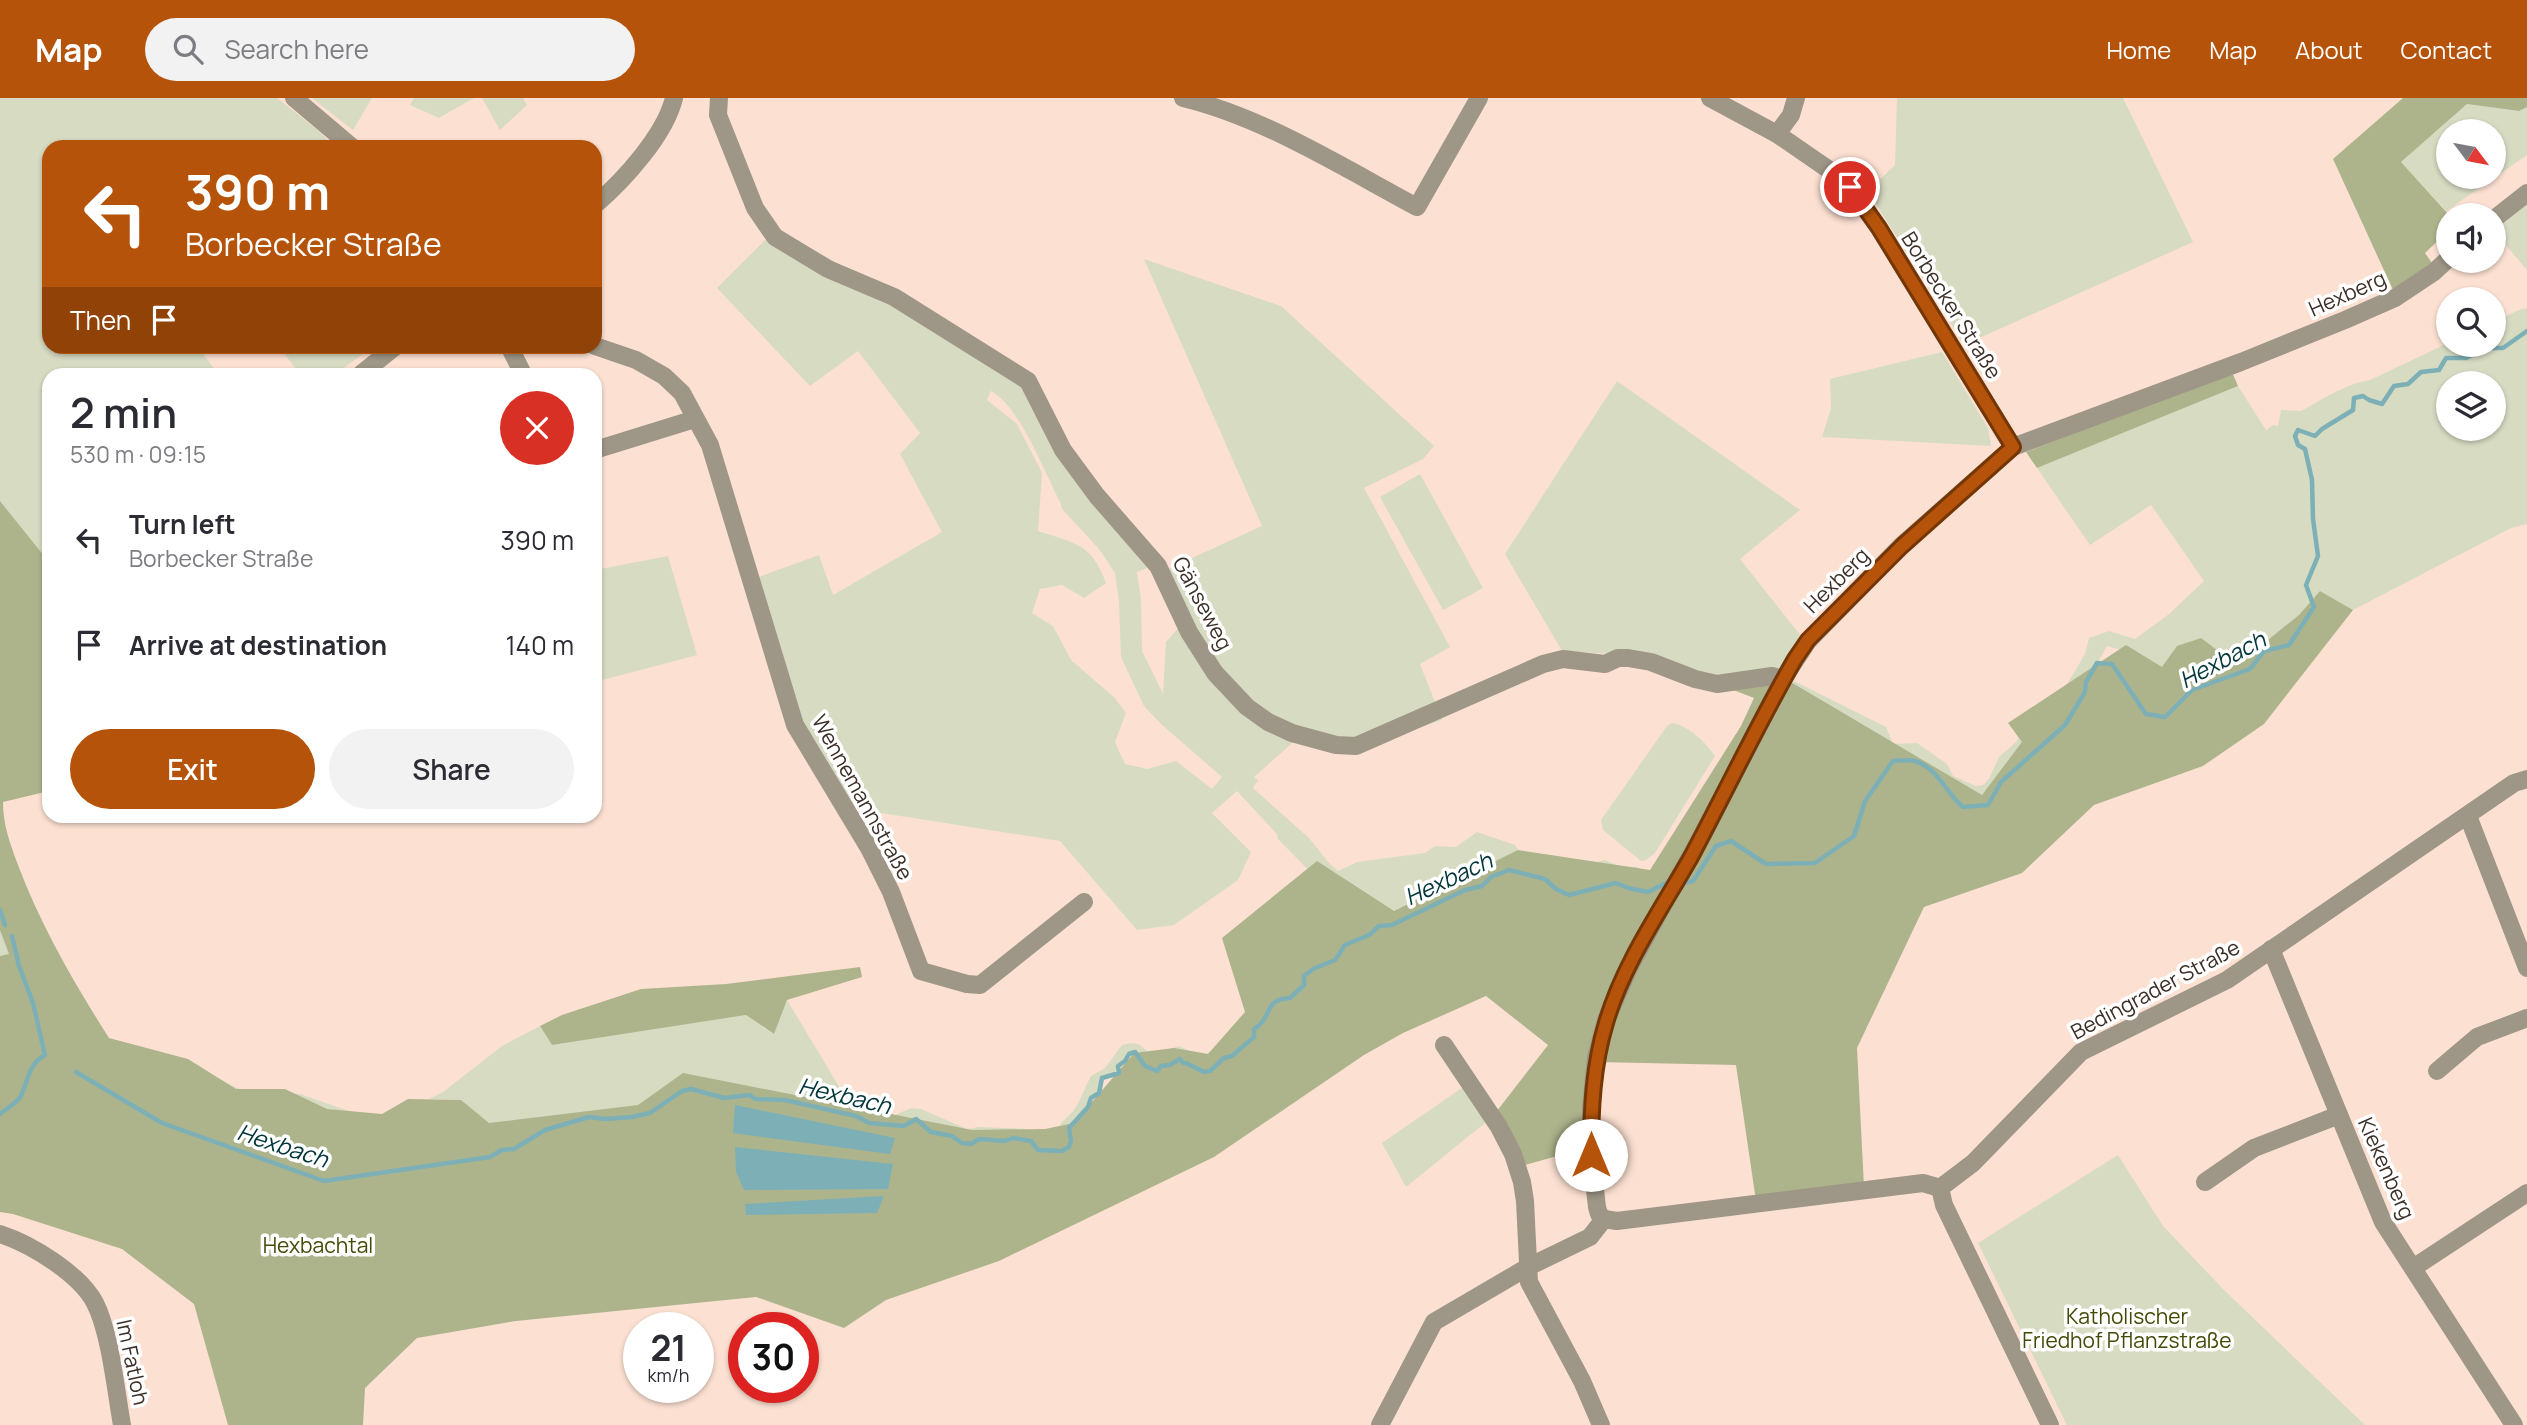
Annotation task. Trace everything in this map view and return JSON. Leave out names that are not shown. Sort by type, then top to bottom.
[{"type":"street","points":[[294,98],[344,140]]},
{"type":"street","points":[[602,198],[635,163],[660,130],[674,98]]},
{"type":"street","name":"Gänseweg","points":[[718,98],[718,115],[755,208],[775,237],[828,269],[894,297],[1028,381],[1063,450],[1097,496],[1158,566],[1189,632],[1215,673],[1247,707],[1281,729],[1321,742],[1346,747],[1356,746],[1542,664],[1563,659],[1605,664],[1618,658],[1638,659],[1717,684],[1772,677],[1783,679]]},
{"type":"street","points":[[1183,98],[1219,107],[1310,150],[1417,207],[1479,98]]},
{"type":"street","name":"Borbecker Straße","points":[[1710,98],[1777,134],[1838,176],[1864,207],[2013,447]]},
{"type":"street","points":[[1777,134],[1791,115],[1796,98]]},
{"type":"street","points":[[2506,210],[2527,193]]},
{"type":"street","name":"Hexberg","points":[[1604,1219],[1597,1207],[1591,1155],[1591,1108],[1596,1057],[1606,1020],[1620,987],[1783,679],[1808,640],[1892,555],[2013,447],[2346,320],[2395,298],[2436,270]]},
{"type":"street","name":"Wennemannstraße","points":[[602,348],[636,360],[664,376],[682,393],[710,445],[795,725],[869,848],[891,892],[921,971],[974,986],[980,985],[1084,902]]},
{"type":"street","points":[[368,368],[386,354]]},
{"type":"street","points":[[602,448],[695,419]]},
{"type":"street","name":"Bedingrader Straße","points":[[1940,1188],[1973,1163],[2081,1052],[2227,980],[2514,783],[2527,779]]},
{"type":"street","points":[[2468,816],[2527,968]]},
{"type":"street","name":"Kiekenberg","points":[[2271,949],[2383,1222],[2514,1425]]},
{"type":"street","points":[[2437,1071],[2477,1037],[2527,1018]]},
{"type":"street","points":[[1444,1045],[1499,1127],[1518,1167],[1525,1201],[1531,1287],[1582,1381],[1601,1425]]},
{"type":"street","points":[[2205,1182],[2254,1149],[2339,1115]]},
{"type":"street","points":[[1380,1425],[1434,1322],[1528,1267],[1590,1237],[1604,1219],[1617,1221],[1923,1183],[1940,1188],[1944,1205],[2050,1425]]},
{"type":"street","points":[[2413,1268],[2527,1194]]},
{"type":"street","name":"Im Fatloh","points":[[0,1234],[21,1242],[59,1266],[79,1283],[94,1301],[102,1319],[122,1425]]},
{"type":"green space","points":[[0,98],[277,98],[327,140],[42,140],[42,354],[205,354],[214,368],[42,368],[42,553],[0,501]]},
{"type":"green space","points":[[312,98],[372,98],[353,130]]},
{"type":"green space","points":[[414,98],[474,98],[439,118],[410,105]]},
{"type":"green space","points":[[482,98],[523,98],[527,105],[500,130]]},
{"type":"green space","points":[[1897,98],[2123,98],[2193,242],[1964,345],[1868,191],[1895,165]]},
{"type":"green space","points":[[2403,98],[2527,98],[2527,107],[2519,111],[2467,104],[2450,119],[2436,119],[2436,131],[2401,162],[2438,203],[2436,203],[2436,242],[2425,253],[2434,266],[2393,290],[2333,159]]},
{"type":"green space","points":[[2467,104],[2519,111],[2527,107],[2527,155],[2506,170],[2506,119],[2450,119]]},
{"type":"green space","points":[[2436,131],[2436,189],[2478,189],[2458,203],[2439,203],[2401,162]]},
{"type":"green space","points":[[2527,204],[2527,270],[2506,245],[2506,221]]},
{"type":"green space","points":[[776,229],[1003,356],[1000,365],[1014,374],[1022,389],[1041,409],[1070,469],[1155,565],[1137,572],[1141,600],[1142,651],[1163,694],[1166,642],[1181,625],[1155,575],[1262,526],[1144,259],[1281,306],[1434,446],[1423,459],[1364,488],[1450,647],[1420,664],[1442,720],[1368,745],[1297,739],[1254,777],[1258,780],[1253,788],[1309,838],[1338,871],[1357,862],[1425,853],[1435,846],[1456,847],[1477,832],[1515,845],[1520,853],[1525,852],[1532,860],[1549,855],[1559,856],[1567,866],[1581,861],[1590,864],[1605,860],[1619,866],[1637,867],[1650,875],[1666,875],[1694,867],[1794,681],[1886,727],[1893,744],[1917,743],[1947,764],[1953,776],[1976,786],[1983,785],[1989,779],[1999,757],[2016,742],[2024,729],[2039,721],[2048,712],[2049,698],[2063,691],[2085,654],[2089,638],[2109,631],[2135,639],[2169,614],[2204,581],[2151,505],[2090,545],[2037,468],[2238,386],[2266,430],[2273,425],[2278,426],[2281,410],[2301,411],[2343,388],[2370,380],[2436,349],[2436,357],[2506,357],[2506,316],[2527,308],[2527,524],[2511,528],[2353,610],[2320,591],[2310,602],[2311,621],[2303,634],[2285,648],[2267,654],[2253,668],[2241,673],[2236,680],[2196,659],[2182,648],[2176,648],[2165,671],[2136,654],[2107,646],[2075,704],[2064,711],[2062,723],[2052,736],[2038,739],[2030,752],[2014,764],[2002,792],[1992,804],[1975,802],[1959,793],[1951,796],[1940,779],[1909,755],[1893,764],[1874,783],[1854,793],[1853,813],[1840,843],[1826,855],[1815,859],[1787,856],[1781,897],[1772,902],[1753,899],[1745,888],[1763,859],[1765,850],[1741,848],[1737,841],[1727,835],[1719,839],[1687,884],[1666,887],[1658,893],[1637,889],[1617,877],[1594,878],[1570,893],[1558,889],[1545,879],[1510,869],[1492,877],[1482,886],[1465,890],[1393,926],[1381,926],[1371,935],[1346,945],[1335,959],[1305,975],[1305,985],[1291,998],[1272,1002],[1254,1036],[1211,1070],[1185,1063],[1181,1058],[1173,1066],[1163,1065],[1158,1070],[1147,1066],[1136,1051],[1134,1052],[1119,1065],[1120,1073],[1108,1075],[1099,1085],[1089,1107],[1069,1127],[1071,1141],[1069,1147],[1063,1150],[1040,1149],[1031,1140],[1014,1137],[1005,1140],[980,1138],[971,1143],[964,1142],[917,1119],[909,1120],[900,1127],[885,1121],[870,1121],[846,1108],[804,1104],[798,1098],[771,1098],[739,1090],[682,1087],[658,1104],[638,1112],[563,1124],[541,1131],[529,1141],[498,1149],[482,1159],[324,1181],[172,1128],[46,1056],[36,1063],[30,1072],[23,1095],[0,1114],[0,1100],[11,1091],[22,1063],[40,1045],[4,955],[0,956],[0,806],[5,836],[21,887],[107,1057],[136,1061],[171,1060],[196,1068],[248,1093],[300,1094],[363,1116],[447,1116],[464,1102],[429,1099],[443,1092],[502,1046],[540,1026],[552,1045],[746,1015],[773,1034],[787,1000],[846,1098],[871,1111],[895,1115],[911,1108],[921,1109],[967,1129],[1028,1129],[1056,1138],[1060,1126],[1074,1110],[1091,1076],[1105,1068],[1122,1045],[1140,1045],[1158,1055],[1179,1046],[1203,1057],[1234,1034],[1261,994],[1269,986],[1288,978],[1289,972],[1300,958],[1325,947],[1336,933],[1359,922],[1278,839],[1277,834],[1237,791],[1212,813],[1251,852],[1238,880],[1174,925],[1137,930],[1060,841],[836,808],[786,720],[748,581],[819,555],[833,595],[942,532],[900,454],[920,433],[858,351],[810,386],[717,288]],"holes":[[[991,391],[1002,399],[1021,425],[1062,509],[1099,549],[1115,573],[1121,657],[1144,706],[1222,777],[1212,789],[1176,761],[1147,769],[1125,764],[1115,742],[1126,713],[1114,697],[1071,660],[1053,626],[1032,613],[1040,589],[1062,585],[1084,598],[1106,583],[1101,570],[1088,552],[1072,542],[1038,531],[1042,473],[1017,424],[987,400]],[[552,1116],[510,1135],[501,1136],[501,1122]]]},
{"type":"green space","points":[[1942,352],[1988,428],[1991,446],[1822,437],[1831,408],[1830,379]]},
{"type":"green space","points":[[284,354],[363,354],[343,368],[295,368]]},
{"type":"green space","points":[[2232,372],[2238,386],[2037,468],[2026,452]]},
{"type":"green space","points":[[1617,381],[1800,510],[1740,559],[1805,641],[1772,676],[1711,681],[1648,656],[1562,651],[1505,554]]},
{"type":"green space","points":[[1420,474],[1483,588],[1443,610],[1380,497]]},
{"type":"green space","name":"Hexbachtal","points":[[0,501],[42,553],[42,793],[3,802],[6,826],[27,888],[48,932],[109,1038],[188,1059],[236,1089],[285,1089],[327,1109],[382,1114],[408,1099],[461,1100],[489,1123],[638,1105],[683,1073],[972,1130],[1045,1129],[1074,1123],[1134,1053],[1174,1048],[1208,1054],[1245,1012],[1222,938],[1317,861],[1394,911],[1518,850],[1650,870],[1741,726],[1754,698],[1728,688],[1772,676],[1784,678],[1982,795],[2022,742],[2008,723],[2126,645],[2162,667],[2177,646],[2201,638],[2237,665],[2299,615],[2320,591],[2353,610],[2264,724],[2203,766],[2094,805],[2022,873],[1924,907],[1857,1048],[1864,1187],[1756,1201],[1736,1065],[1597,1062],[1607,1020],[1663,904],[1614,997],[1600,1037],[1592,1081],[1590,1155],[1568,1153],[1521,1166],[1509,1140],[1493,1116],[1548,1045],[1486,996],[1403,1033],[1364,1055],[1214,1157],[999,1261],[886,1300],[844,1328],[819,1319],[819,1312],[799,1312],[756,1297],[516,1321],[417,1338],[365,1388],[363,1425],[228,1425],[194,1304],[122,1249],[0,1212],[0,956],[9,954],[0,930]]},
{"type":"green space","points":[[668,556],[697,655],[602,680],[602,569]]},
{"type":"green space","points":[[1672,723],[1696,735],[1715,756],[1655,853],[1641,861],[1603,830],[1601,820],[1667,726]]},
{"type":"green space","points":[[860,967],[862,977],[787,1000],[774,1034],[746,1015],[552,1045],[540,1026],[562,1015],[641,989],[726,984]]},
{"type":"green space","points":[[1469,1083],[1491,1118],[1406,1187],[1382,1143]]},
{"type":"green space","name":"Katholischer Friedhof Pflanzstraße","points":[[2118,1155],[2163,1226],[2225,1291],[2365,1425],[2067,1425],[1978,1243]]},
{"type":"water","points":[[735,1105],[895,1138],[890,1154],[733,1133]]},
{"type":"water","points":[[735,1147],[893,1164],[888,1189],[744,1190],[736,1172]]},
{"type":"water","points":[[884,1196],[877,1213],[746,1215],[745,1204]]},
{"type":"waterway","name":"Hexbach","points":[[1682,883],[1693,881],[1716,846],[1731,841],[1766,864],[1815,863],[1854,836],[1865,801],[1893,761],[1913,760],[1923,764],[1963,807],[1988,805],[2001,782],[2065,725],[2085,692],[2086,682],[2097,663],[2112,664],[2146,714],[2165,717],[2192,690],[2250,669],[2264,651],[2289,645],[2314,607],[2306,585],[2318,556],[2312,480],[2305,449],[2298,445],[2295,436],[2298,430],[2315,436],[2353,410],[2354,398],[2363,396],[2382,404],[2394,386],[2408,384],[2421,372],[2439,370],[2446,358],[2466,358],[2486,348],[2503,348],[2527,331]]},
{"type":"waterway","name":"Hexbach","points":[[76,1072],[162,1123],[324,1181],[490,1157],[502,1150],[514,1149],[545,1130],[589,1117],[605,1119],[650,1113],[682,1091],[691,1089],[724,1098],[750,1095],[755,1099],[785,1100],[856,1116],[869,1123],[904,1126],[916,1119],[931,1132],[952,1136],[962,1143],[971,1144],[979,1139],[1005,1141],[1013,1138],[1031,1141],[1038,1150],[1062,1151],[1069,1147],[1071,1141],[1069,1128],[1088,1107],[1091,1098],[1099,1093],[1102,1078],[1119,1073],[1118,1066],[1129,1054],[1135,1052],[1145,1066],[1157,1071],[1161,1066],[1170,1065],[1180,1059],[1204,1072],[1210,1071],[1254,1037],[1254,1029],[1264,1020],[1272,1005],[1281,999],[1290,998],[1304,985],[1304,976],[1335,960],[1345,945],[1369,935],[1379,926],[1392,925],[1465,890],[1482,886],[1491,877],[1509,870],[1545,879],[1556,889],[1569,895],[1616,883],[1648,892],[1670,881]]},
{"type":"waterway","name":"Hexbach","points":[[0,910],[5,925]]},
{"type":"waterway","name":"Hexbach","points":[[0,1114],[20,1097],[32,1067],[45,1055],[33,1003],[19,966],[12,936]]},
{"type":"route","points":[[1591,1155],[1591,1108],[1596,1057],[1606,1020],[1629,968],[1702,836],[1783,679],[1808,640],[1902,546],[2013,447],[1879,228],[1850,187]]}]
